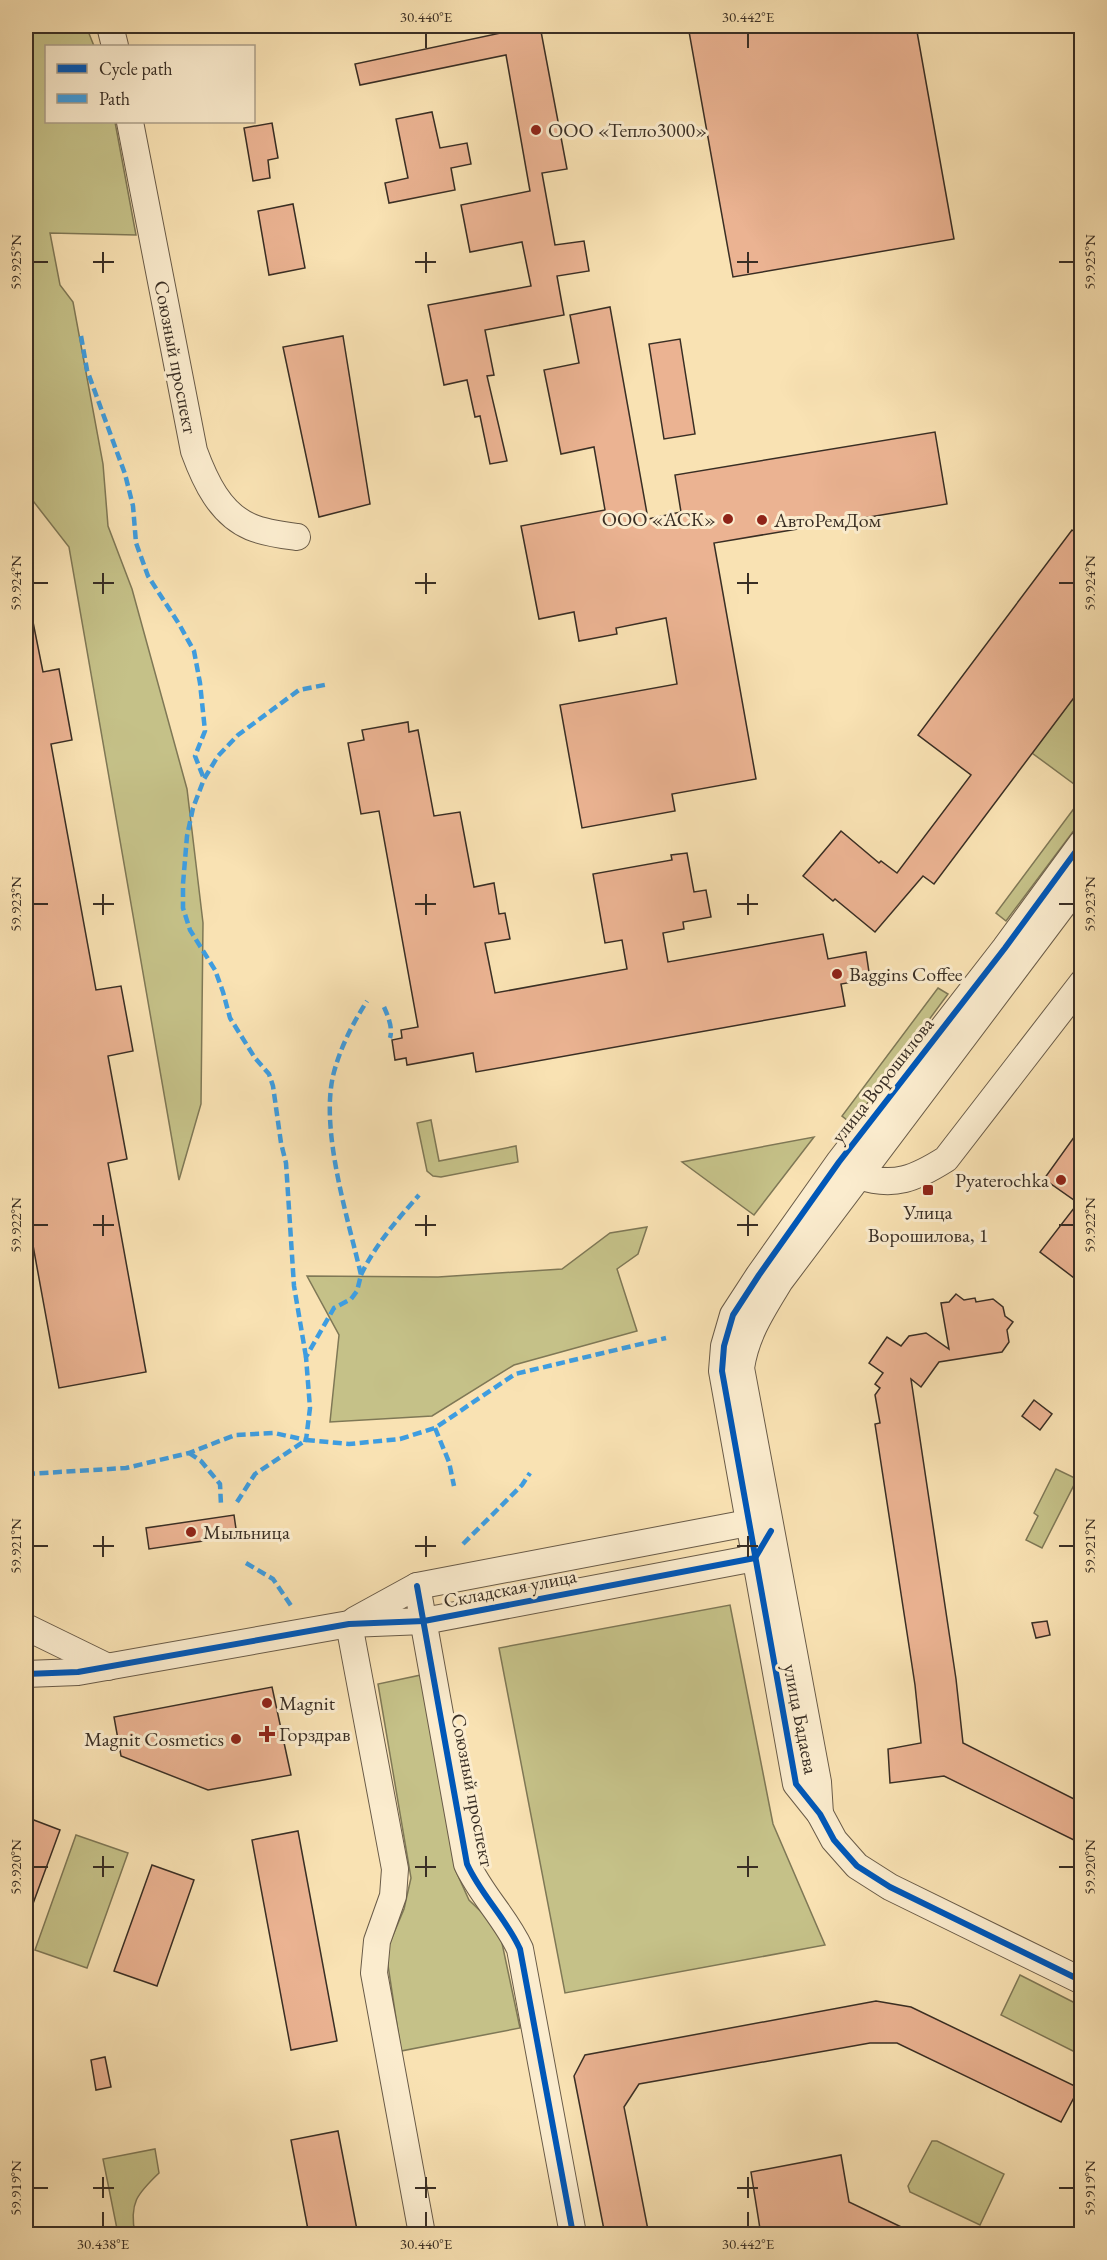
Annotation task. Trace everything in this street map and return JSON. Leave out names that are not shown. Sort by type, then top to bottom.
[{"type":"street","points":[[111,26],[115,45]]},
{"type":"street","name":"Союзный проспект","points":[[130,123],[194,451],[205,481],[215,497],[250,527],[297,537]]},
{"type":"street","name":"улица Ворошилова","points":[[734,1348],[733,1315],[819,1190],[1005,948],[1082,843]]},
{"type":"street","name":"улица Ворошилова","points":[[734,1348],[753,1324],[780,1281],[1082,880]]},
{"type":"street","points":[[859,1176],[875,1181],[897,1181],[921,1175],[946,1159],[1082,983]]},
{"type":"street","name":"улица Бадаева","points":[[734,1348],[722,1371],[818,1782],[820,1814]]},
{"type":"street","points":[[755,1558],[760,1527]]},
{"type":"street","name":"Складская улица","points":[[349,1624],[417,1586],[760,1527]]},
{"type":"street","name":"улица Бадаева","points":[[755,1558],[796,1784],[820,1814],[834,1840],[857,1866],[891,1887],[1082,1981]]},
{"type":"street","name":"Складская улица","points":[[26,1674],[58,1674],[108,1667],[349,1624],[424,1621],[755,1558]]},
{"type":"street","name":"Союзный проспект","points":[[417,1586],[467,1864],[476,1885],[512,1932],[520,1949],[573,2235]]},
{"type":"street","points":[[349,1624],[395,1869],[393,1896],[377,1941],[374,1972],[422,2235]]},
{"type":"street","points":[[26,1627],[108,1667]]},
{"type":"shaded area","points":[[26,26],[86,26],[94,45],[45,45],[45,123],[115,123],[136,235],[50,233],[60,285],[73,302],[103,464],[108,526],[132,589],[187,789],[203,923],[201,1104],[179,1180],[69,547],[30,497],[26,468]]},
{"type":"shaded area","points":[[1081,687],[1081,783],[1078,787],[1032,753]]},
{"type":"shaded area","points":[[1081,799],[1081,821],[1006,921],[996,913]]},
{"type":"shaded area","points":[[938,988],[948,994],[852,1124],[842,1116]]},
{"type":"shaded area","points":[[431,1120],[439,1161],[516,1146],[518,1162],[441,1177],[433,1176],[427,1171],[417,1123]]},
{"type":"shaded area","points":[[814,1137],[754,1215],[682,1162]]},
{"type":"shaded area","points":[[647,1227],[638,1254],[617,1269],[637,1331],[514,1365],[432,1416],[330,1422],[339,1335],[307,1276],[438,1277],[562,1269],[610,1233]]},
{"type":"shaded area","points":[[1056,1469],[1077,1479],[1042,1548],[1026,1540],[1038,1516],[1034,1513]]},
{"type":"shaded area","points":[[730,1605],[773,1824],[825,1945],[565,1993],[499,1648]]},
{"type":"shaded area","points":[[421,1675],[455,1869],[469,1900],[499,1929],[520,2028],[401,2051],[386,1952],[404,1909],[411,1878],[378,1684]]},
{"type":"shaded area","points":[[76,1835],[128,1853],[87,1968],[35,1950]]},
{"type":"shaded area","points":[[1020,1975],[1081,2006],[1081,2055],[1001,2015]]},
{"type":"shaded area","points":[[932,2141],[937,2141],[1004,2174],[980,2225],[910,2192],[908,2186]]},
{"type":"shaded area","points":[[155,2149],[159,2173],[136,2200],[133,2214],[135,2234],[118,2234],[103,2159]]},
{"type":"building","points":[[540,26],[567,169],[542,173],[555,245],[584,241],[589,271],[557,276],[564,315],[485,330],[494,375],[487,376],[507,461],[490,464],[480,416],[475,417],[467,380],[444,385],[428,305],[531,286],[522,242],[470,252],[461,205],[530,191],[506,55],[360,85],[355,64]]},
{"type":"building","points":[[688,26],[916,26],[954,239],[733,277]]},
{"type":"building","points":[[432,112],[440,148],[467,143],[471,164],[451,168],[455,190],[389,203],[385,183],[408,178],[396,119]]},
{"type":"building","points":[[272,123],[278,158],[268,160],[270,178],[253,181],[244,128]]},
{"type":"building","points":[[293,204],[305,268],[269,275],[258,211]]},
{"type":"building","points":[[610,307],[648,519],[681,512],[675,475],[935,432],[947,504],[714,543],[756,779],[672,794],[675,811],[582,828],[560,705],[677,684],[666,618],[616,628],[617,634],[579,641],[574,612],[539,619],[521,526],[605,510],[594,447],[561,454],[544,370],[579,363],[570,315]]},
{"type":"building","points":[[343,336],[370,504],[319,517],[283,347]]},
{"type":"building","points":[[680,339],[695,434],[664,439],[649,344]]},
{"type":"building","points":[[1072,530],[1082,537],[1082,687],[934,884],[923,876],[875,932],[803,876],[841,831],[879,863],[881,861],[897,873],[971,775],[918,735]]},
{"type":"building","points":[[33,622],[43,672],[59,669],[72,740],[51,744],[96,990],[121,986],[133,1051],[108,1056],[127,1159],[108,1163],[146,1372],[59,1388],[26,1207],[26,623]]},
{"type":"building","points":[[408,722],[409,732],[418,730],[434,816],[460,812],[474,887],[494,883],[499,914],[505,913],[510,939],[485,943],[495,993],[627,969],[622,940],[605,943],[593,874],[672,860],[671,855],[687,853],[694,892],[706,890],[711,917],[683,922],[684,929],[663,933],[668,962],[823,934],[828,959],[866,952],[870,979],[841,984],[845,1006],[476,1072],[473,1053],[407,1065],[406,1058],[395,1060],[392,1040],[402,1038],[401,1030],[418,1027],[379,811],[361,814],[348,743],[364,740],[362,730]]},
{"type":"building","points":[[1082,1126],[1082,1284],[1040,1252],[1078,1203],[1044,1179]]},
{"type":"building","points":[[956,1294],[964,1300],[975,1298],[976,1302],[993,1299],[1003,1307],[1005,1316],[1013,1322],[1007,1330],[1009,1342],[1002,1352],[939,1362],[921,1387],[911,1379],[956,1679],[963,1743],[1082,1803],[1082,1844],[944,1776],[890,1783],[888,1749],[921,1743],[915,1685],[875,1424],[880,1423],[875,1395],[880,1388],[875,1384],[883,1373],[869,1363],[887,1337],[901,1346],[909,1336],[926,1333],[949,1349],[941,1303],[949,1302]]},
{"type":"building","points":[[1034,1400],[1052,1414],[1040,1430],[1022,1416]]},
{"type":"building","name":"Мыльница","points":[[234,1515],[237,1536],[149,1549],[146,1528]]},
{"type":"building","points":[[1047,1621],[1050,1635],[1036,1638],[1032,1623]]},
{"type":"building","points":[[272,1687],[291,1775],[208,1790],[121,1756],[114,1717]]},
{"type":"building","points":[[26,1817],[60,1830],[27,1920],[26,1920]]},
{"type":"building","points":[[298,1831],[337,2041],[291,2050],[252,1840]]},
{"type":"building","points":[[152,1865],[194,1880],[157,1986],[114,1971]]},
{"type":"building","points":[[876,2001],[911,2007],[1079,2088],[1061,2122],[897,2043],[870,2043],[639,2084],[624,2107],[649,2235],[605,2235],[574,2076],[585,2055]]},
{"type":"building","points":[[105,2057],[111,2087],[96,2090],[91,2060]]},
{"type":"building","points":[[338,2131],[358,2235],[309,2235],[291,2140]]},
{"type":"building","points":[[841,2155],[849,2202],[918,2235],[761,2235],[751,2172]]},
{"type":"marked path","points":[[81,336],[87,370],[125,474],[133,506],[136,543],[148,576],[194,651],[205,731],[195,756],[204,779]]},
{"type":"marked path","points":[[306,1357],[294,1286],[286,1163],[273,1086],[269,1074],[255,1058],[230,1018],[215,970],[190,930],[183,908],[183,884],[187,836],[193,808],[204,779],[218,756],[238,735],[299,690],[329,684]]},
{"type":"marked path","points":[[26,1474],[126,1468],[189,1453],[235,1435],[274,1433],[306,1440],[310,1408],[306,1357],[334,1308],[351,1299],[357,1291],[361,1275],[337,1173],[330,1119],[330,1094],[340,1053],[367,1001]]},
{"type":"marked path","points":[[384,1007],[390,1026],[390,1038]]},
{"type":"marked path","points":[[361,1275],[380,1243],[419,1195]]},
{"type":"marked path","points":[[237,1502],[255,1474],[306,1440],[349,1444],[400,1439],[435,1428],[515,1374],[666,1338]]},
{"type":"marked path","points":[[435,1428],[449,1462],[454,1486]]},
{"type":"marked path","points":[[189,1453],[201,1461],[220,1484],[221,1505]]},
{"type":"marked path","points":[[463,1544],[522,1485],[530,1473]]},
{"type":"marked path","points":[[246,1563],[273,1579],[292,1607]]},
{"type":"cycle path","points":[[1082,843],[1005,948],[839,1162],[759,1275],[733,1315],[724,1346],[722,1371],[796,1784],[820,1814],[834,1840],[857,1866],[890,1887],[1082,1981]]},
{"type":"cycle path","points":[[26,1674],[78,1672],[349,1624],[424,1621],[755,1558],[771,1531]]},
{"type":"cycle path","points":[[417,1586],[467,1864],[520,1949],[573,2234]]},
{"type":"place","name":"ООО «Тепло3000»","points":[[536,130]]},
{"type":"place","name":"ООО «АСК»","points":[[728,519]]},
{"type":"place","name":"АвтоРемДом","points":[[762,520]]},
{"type":"place","name":"Baggins Coffee","points":[[837,974]]},
{"type":"place","name":"Pyaterochka","points":[[1061,1180]]},
{"type":"place","name":"Улица Ворошилова, 1","points":[[928,1190]]},
{"type":"place","name":"Мыльница","points":[[191,1532]]},
{"type":"place","name":"Magnit","points":[[267,1703]]},
{"type":"place","name":"Горздрав","points":[[267,1734]]},
{"type":"place","name":"Magnit Cosmetics","points":[[236,1739]]}]
